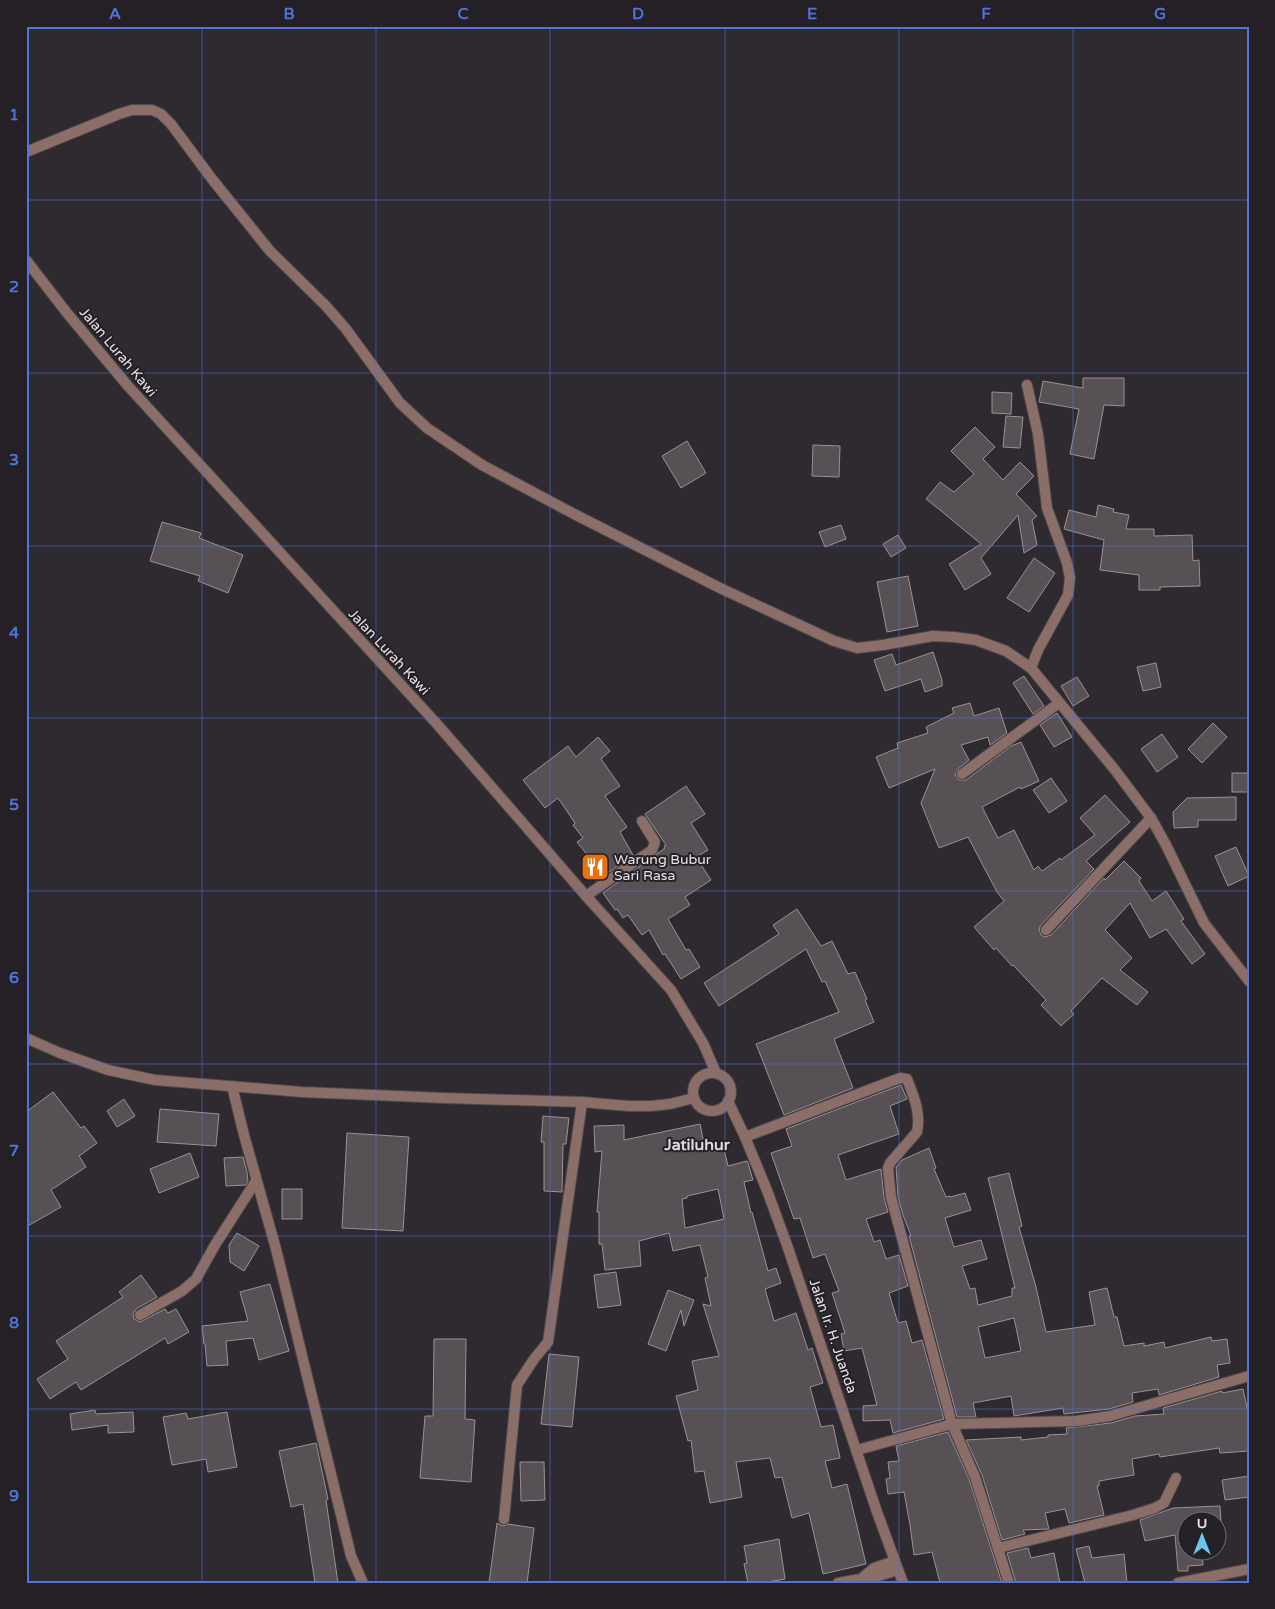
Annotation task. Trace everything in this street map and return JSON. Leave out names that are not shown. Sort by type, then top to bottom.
[{"type":"street","points":[[26,152],[118,114],[142,110],[152,110],[161,114],[171,124],[270,251],[346,328],[400,403],[427,428],[482,464],[576,515],[722,589],[834,641],[857,648],[933,636],[954,637],[976,640],[1006,651],[1031,668],[1116,770],[1151,818],[1204,923],[1249,981]]},
{"type":"street","name":"Jalan Lurah Kawi","points":[[26,260],[66,313],[128,386],[437,724],[586,896],[671,990],[702,1042],[716,1074]]},
{"type":"street","points":[[1027,385],[1038,434],[1047,508],[1067,563],[1070,578],[1068,595],[1038,650],[1031,668]]},
{"type":"street","points":[[962,774],[1059,703]]},
{"type":"street","points":[[1046,930],[1151,818]]},
{"type":"street","points":[[586,896],[655,847],[655,842],[642,821]]},
{"type":"street","points":[[26,1038],[60,1053],[108,1070],[155,1080],[302,1092],[582,1102],[628,1106],[670,1104],[694,1098]]},
{"type":"street","points":[[706,1074],[716,1074],[724,1077],[730,1084],[731,1093],[728,1102],[721,1108],[711,1110],[701,1107],[694,1098],[694,1089],[698,1079],[706,1074]]},
{"type":"street","points":[[745,1137],[900,1078],[908,1079],[917,1106],[918,1126],[917,1132],[890,1163],[888,1168],[890,1197],[952,1424],[975,1477],[1009,1583]]},
{"type":"street","points":[[232,1086],[256,1181],[276,1249],[351,1556],[363,1583]]},
{"type":"street","points":[[504,1519],[517,1385],[548,1342],[582,1102]]},
{"type":"street","name":"Jalan Ir. H. Juanda","points":[[728,1102],[768,1193],[902,1583]]},
{"type":"street","points":[[140,1315],[182,1291],[196,1279],[218,1239],[256,1181]]},
{"type":"street","points":[[857,1450],[952,1424],[1076,1421],[1101,1417],[1249,1376]]},
{"type":"street","points":[[998,1548],[1155,1508],[1164,1502],[1176,1478]]},
{"type":"street","points":[[838,1583],[862,1577],[874,1568],[897,1565]]},
{"type":"street","points":[[1178,1583],[1249,1569]]},
{"type":"building","points":[[1083,378],[1124,378],[1124,406],[1104,405],[1094,459],[1070,454],[1079,409],[1039,402],[1043,381],[1083,388]]},
{"type":"building","points":[[992,392],[1012,393],[1011,414],[992,413]]},
{"type":"building","points":[[1006,416],[1023,417],[1020,448],[1003,447]]},
{"type":"building","points":[[975,427],[995,447],[983,459],[1003,480],[1020,462],[1034,476],[1016,494],[1037,516],[1032,520],[1037,545],[1024,553],[1018,515],[981,558],[991,574],[965,590],[949,564],[981,544],[926,499],[940,482],[954,492],[974,474],[951,451]]},
{"type":"building","points":[[687,441],[706,473],[681,488],[662,456]]},
{"type":"building","points":[[813,445],[840,446],[839,477],[812,476]]},
{"type":"building","points":[[1098,505],[1114,509],[1113,512],[1129,515],[1126,529],[1154,529],[1154,536],[1192,535],[1193,561],[1199,560],[1200,586],[1160,587],[1160,590],[1139,590],[1139,575],[1100,570],[1104,540],[1064,529],[1069,510],[1096,517]]},
{"type":"building","points":[[162,522],[201,533],[199,538],[243,555],[228,593],[198,581],[200,576],[150,561]]},
{"type":"building","points":[[841,525],[846,539],[825,547],[819,532]]},
{"type":"building","points":[[898,535],[906,548],[891,557],[883,544]]},
{"type":"building","points":[[1034,558],[1055,573],[1029,612],[1007,598]]},
{"type":"building","points":[[908,576],[918,626],[887,632],[877,582]]},
{"type":"building","points":[[933,652],[942,680],[942,686],[925,692],[921,679],[885,691],[874,660],[892,654],[896,665]]},
{"type":"building","points":[[1156,663],[1161,687],[1143,691],[1137,667]]},
{"type":"building","points":[[1024,676],[1044,706],[1033,714],[1013,683]]},
{"type":"building","points":[[1077,677],[1089,696],[1073,706],[1061,686]]},
{"type":"building","points":[[970,703],[974,716],[999,708],[1007,733],[990,745],[988,737],[961,745],[969,760],[958,769],[955,775],[959,780],[966,780],[1011,746],[1021,742],[1039,781],[1021,789],[1020,787],[982,807],[998,838],[1014,830],[1034,870],[1038,866],[1042,871],[1060,858],[1061,860],[1095,835],[1080,818],[1105,795],[1130,822],[1086,861],[1094,869],[1041,925],[1039,929],[1041,935],[1045,937],[1051,935],[1104,878],[1105,880],[1124,861],[1141,878],[1139,881],[1152,901],[1166,891],[1184,919],[1181,921],[1205,954],[1192,964],[1166,929],[1150,938],[1130,903],[1105,930],[1132,958],[1120,970],[1148,992],[1137,1005],[1102,978],[1071,1011],[1074,1014],[1061,1026],[1041,1005],[1046,1000],[996,948],[994,950],[974,927],[1004,901],[997,892],[968,837],[939,848],[921,803],[935,769],[889,788],[876,757],[898,748],[897,743],[928,733],[926,727],[954,713],[952,708]]},
{"type":"building","points":[[1057,713],[1072,737],[1054,747],[1040,725]]},
{"type":"building","points":[[1213,723],[1227,737],[1202,763],[1188,749]]},
{"type":"building","points":[[1162,734],[1178,757],[1157,772],[1141,749]]},
{"type":"building","points":[[598,737],[610,751],[601,759],[620,786],[605,796],[627,827],[620,832],[633,855],[596,881],[583,859],[588,856],[577,842],[583,838],[573,825],[575,823],[558,798],[545,808],[523,780],[568,746],[576,757]]},
{"type":"building","points":[[1232,773],[1249,773],[1249,792],[1232,792]]},
{"type":"building","points":[[1051,778],[1067,801],[1049,813],[1033,790]]},
{"type":"building","points":[[686,786],[705,814],[691,823],[708,850],[696,857],[711,880],[685,897],[690,905],[668,919],[686,950],[689,949],[700,967],[681,979],[665,954],[663,955],[649,930],[642,935],[628,915],[623,918],[603,893],[665,848],[664,846],[666,845],[645,814]]},
{"type":"building","points":[[1236,797],[1236,820],[1198,820],[1198,827],[1174,828],[1173,812],[1187,798]]},
{"type":"building","points":[[1236,847],[1249,876],[1228,886],[1215,856]]},
{"type":"building","points":[[797,909],[821,946],[832,941],[848,974],[855,972],[867,999],[865,1000],[874,1022],[834,1039],[853,1088],[784,1115],[756,1044],[839,1012],[825,981],[822,982],[806,949],[719,1006],[704,983],[779,934],[773,925]]},
{"type":"building","points":[[901,1085],[907,1099],[890,1106],[899,1134],[838,1155],[846,1180],[881,1169],[884,1198],[888,1212],[866,1219],[874,1242],[880,1240],[886,1259],[899,1255],[908,1286],[889,1293],[898,1323],[906,1321],[912,1343],[922,1340],[944,1419],[893,1433],[890,1420],[863,1421],[863,1406],[877,1405],[862,1348],[844,1351],[841,1334],[845,1333],[832,1293],[839,1291],[825,1254],[813,1258],[800,1218],[794,1219],[771,1153],[792,1146],[786,1129]]},
{"type":"building","points":[[53,1092],[81,1128],[84,1126],[97,1143],[79,1156],[86,1167],[51,1190],[61,1207],[26,1227],[26,1112]]},
{"type":"building","points":[[124,1099],[135,1116],[117,1127],[107,1111]]},
{"type":"building","points":[[160,1109],[219,1114],[216,1146],[157,1142]]},
{"type":"building","points":[[543,1116],[569,1118],[566,1144],[563,1144],[562,1192],[544,1191],[544,1142],[541,1142]]},
{"type":"building","points":[[700,1124],[703,1139],[706,1138],[710,1152],[724,1149],[728,1166],[747,1161],[753,1180],[744,1182],[751,1213],[768,1271],[776,1268],[781,1283],[765,1289],[774,1321],[796,1313],[808,1350],[812,1348],[823,1383],[810,1387],[821,1427],[833,1425],[840,1458],[825,1461],[832,1488],[847,1484],[866,1564],[823,1574],[809,1513],[792,1518],[782,1477],[775,1478],[770,1458],[736,1462],[742,1497],[710,1503],[704,1471],[695,1472],[691,1440],[688,1441],[676,1396],[698,1390],[692,1361],[719,1356],[703,1304],[711,1306],[705,1278],[708,1277],[700,1245],[673,1251],[669,1233],[639,1241],[641,1266],[605,1270],[602,1244],[599,1244],[599,1212],[597,1212],[602,1151],[595,1152],[594,1126],[624,1125],[624,1140]],"holes":[[[718,1189],[724,1219],[685,1228],[682,1199],[687,1198],[687,1196]]]},
{"type":"building","points":[[347,1133],[409,1137],[403,1231],[342,1228]]},
{"type":"building","points":[[929,1148],[936,1168],[934,1169],[946,1197],[965,1193],[971,1210],[945,1218],[954,1247],[981,1240],[987,1259],[962,1266],[970,1289],[975,1288],[978,1305],[1012,1296],[1012,1288],[1015,1288],[988,1178],[1009,1173],[1022,1226],[1019,1227],[1036,1287],[1046,1332],[1095,1325],[1089,1292],[1107,1288],[1124,1346],[1144,1343],[1144,1346],[1164,1342],[1165,1348],[1211,1337],[1212,1341],[1227,1339],[1230,1363],[1217,1365],[1219,1377],[1159,1395],[1158,1389],[1132,1393],[1133,1402],[1109,1409],[1064,1414],[1063,1408],[1014,1416],[1011,1396],[973,1403],[976,1417],[957,1417],[909,1236],[911,1236],[898,1196],[896,1167],[902,1160]],"holes":[[[1014,1318],[1021,1351],[985,1358],[978,1327]]]},
{"type":"building","points":[[190,1153],[199,1177],[159,1193],[150,1169]]},
{"type":"building","points":[[243,1157],[248,1181],[246,1185],[226,1186],[224,1158]]},
{"type":"building","points":[[282,1189],[302,1189],[302,1219],[282,1219]]},
{"type":"building","points":[[237,1233],[259,1246],[244,1271],[230,1262],[229,1245]]},
{"type":"building","points":[[616,1272],[621,1305],[598,1308],[594,1275]]},
{"type":"building","points":[[141,1275],[157,1297],[136,1309],[133,1314],[134,1319],[140,1322],[165,1309],[168,1313],[176,1309],[189,1332],[168,1344],[165,1338],[81,1390],[76,1382],[50,1399],[37,1379],[68,1359],[56,1341],[123,1297],[119,1292]]},
{"type":"building","points":[[270,1284],[289,1351],[259,1360],[253,1338],[226,1341],[228,1365],[207,1366],[202,1326],[248,1321],[240,1292]]},
{"type":"building","points":[[668,1290],[694,1300],[684,1326],[681,1310],[666,1351],[648,1344]]},
{"type":"building","points":[[434,1339],[466,1339],[465,1419],[475,1420],[471,1482],[420,1478],[425,1416],[433,1416]]},
{"type":"building","points":[[549,1354],[579,1357],[572,1427],[541,1424]]},
{"type":"building","points":[[1243,1389],[1249,1417],[1249,1451],[1220,1453],[1219,1448],[1160,1457],[1159,1454],[1132,1459],[1134,1475],[1099,1481],[1099,1486],[1097,1486],[1104,1515],[1069,1523],[1065,1509],[1045,1513],[1049,1529],[1023,1530],[1025,1534],[1002,1540],[982,1475],[966,1440],[1021,1437],[1021,1440],[1067,1434],[1066,1428],[1111,1423],[1135,1416],[1164,1414],[1163,1408],[1222,1391],[1222,1393]]},
{"type":"building","points":[[95,1410],[96,1414],[133,1412],[134,1432],[108,1433],[108,1425],[72,1430],[70,1414]]},
{"type":"building","points":[[227,1412],[237,1467],[208,1472],[206,1459],[172,1465],[163,1417],[186,1413],[188,1419]]},
{"type":"building","points":[[948,1432],[969,1479],[1002,1583],[940,1583],[932,1552],[914,1555],[904,1492],[888,1494],[886,1479],[890,1478],[888,1462],[899,1461],[896,1446]]},
{"type":"building","points":[[316,1443],[328,1499],[326,1500],[338,1583],[315,1583],[303,1504],[291,1507],[279,1451]]},
{"type":"building","points":[[520,1462],[544,1462],[545,1500],[521,1501]]},
{"type":"building","points":[[1249,1476],[1249,1497],[1225,1500],[1222,1480]]},
{"type":"building","points":[[1220,1506],[1220,1512],[1178,1512],[1178,1562],[1203,1562],[1203,1565],[1188,1566],[1188,1571],[1178,1571],[1175,1535],[1145,1541],[1140,1520],[1173,1508]]},
{"type":"building","points":[[497,1523],[503,1526],[508,1524],[534,1528],[527,1583],[489,1583]]},
{"type":"building","points":[[779,1539],[785,1579],[762,1583],[748,1583],[744,1564],[747,1563],[744,1546]]},
{"type":"building","points":[[1089,1546],[1092,1558],[1124,1554],[1127,1583],[1085,1583],[1076,1549]]},
{"type":"building","points":[[1028,1548],[1031,1558],[1054,1553],[1060,1583],[1016,1583],[1007,1553]]},
{"type":"place","name":"Warung Bubur Sari Rasa","points":[[595,867]]},
{"type":"district","name":"Jatiluhur","points":[[697,1145]]}]
